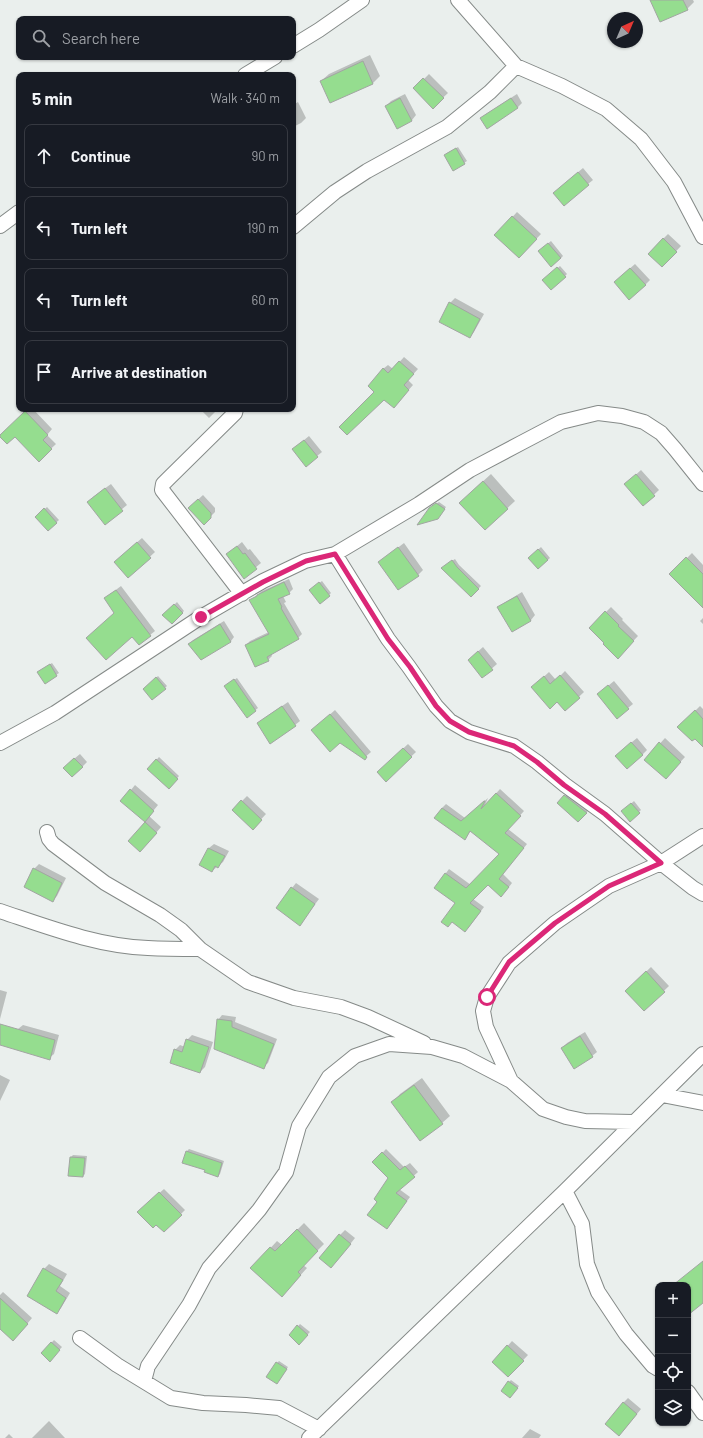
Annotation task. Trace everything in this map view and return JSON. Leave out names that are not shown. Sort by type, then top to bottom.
[{"type":"street","points":[[296,44],[362,0]]},
{"type":"street","points":[[458,0],[516,66],[562,86],[606,109],[641,138],[674,182],[703,238]]},
{"type":"street","points":[[250,72],[270,60]]},
{"type":"street","points":[[296,224],[335,192],[367,171],[447,127],[490,92],[516,66]]},
{"type":"street","points":[[0,226],[16,214]]},
{"type":"street","points":[[235,412],[168,478],[163,484],[162,490],[242,594]]},
{"type":"street","points":[[0,744],[55,713],[201,617],[263,582],[306,561],[335,554],[399,517],[470,470],[561,422],[598,413],[622,416],[644,422],[661,433],[703,484]]},
{"type":"street","points":[[335,554],[388,639],[410,667],[436,706],[450,721],[469,732],[514,746],[537,762],[564,785],[605,814],[661,863],[703,894]]},
{"type":"street","points":[[46,832],[49,839],[54,844],[105,883],[176,926],[200,949],[248,982],[294,998],[341,1007],[368,1017],[432,1047],[464,1056],[511,1081],[543,1109],[566,1117],[585,1121],[633,1122]]},
{"type":"street","points":[[511,1081],[486,1027],[483,1011],[487,997],[509,962],[555,923],[609,886],[661,863],[703,836]]},
{"type":"street","points":[[0,911],[71,935],[104,942],[147,948],[200,949]]},
{"type":"street","points":[[144,1381],[148,1366],[189,1305],[209,1268],[259,1210],[286,1172],[299,1126],[329,1077],[355,1056],[389,1044],[432,1047]]},
{"type":"street","points":[[80,1338],[117,1366],[171,1398],[203,1403],[279,1408],[314,1433],[565,1191],[703,1054]]},
{"type":"street","points":[[662,1095],[703,1103]]},
{"type":"street","points":[[565,1191],[582,1224],[587,1264],[598,1292],[626,1334],[655,1367]]},
{"type":"street","points":[[691,1396],[703,1413]]},
{"type":"building","points":[[650,0],[683,0],[688,10],[660,22]]},
{"type":"building","points":[[363,61],[373,84],[330,103],[320,81]]},
{"type":"building","points":[[423,78],[444,98],[433,109],[413,88]]},
{"type":"building","points":[[400,98],[412,121],[397,129],[385,106]]},
{"type":"building","points":[[511,98],[518,108],[487,129],[480,118]]},
{"type":"building","points":[[456,148],[465,164],[453,171],[444,155]]},
{"type":"building","points":[[578,172],[589,185],[564,206],[553,193]]},
{"type":"building","points":[[512,216],[537,239],[519,258],[494,235]]},
{"type":"building","points":[[663,238],[677,252],[662,267],[648,254]]},
{"type":"building","points":[[548,243],[561,258],[551,267],[538,251]]},
{"type":"building","points":[[557,267],[566,277],[551,290],[542,280]]},
{"type":"building","points":[[630,268],[646,285],[629,300],[614,282]]},
{"type":"building","points":[[449,302],[480,319],[470,338],[439,322]]},
{"type":"building","points":[[399,361],[414,374],[404,385],[409,390],[394,408],[384,400],[347,435],[339,427],[374,392],[368,386],[383,368],[388,373]]},
{"type":"building","points":[[24,412],[26,412],[48,435],[43,440],[52,449],[39,462],[15,437],[7,444],[0,437],[0,435]]},
{"type":"building","points":[[304,440],[318,457],[306,467],[292,449]]},
{"type":"building","points":[[636,474],[655,496],[643,506],[624,484]]},
{"type":"building","points":[[483,481],[508,509],[485,530],[459,503]]},
{"type":"building","points":[[105,488],[123,511],[105,525],[87,502]]},
{"type":"building","points":[[198,499],[211,513],[211,518],[204,525],[188,508]]},
{"type":"building","points":[[436,503],[445,509],[438,519],[417,525],[429,508]]},
{"type":"building","points":[[44,508],[57,523],[48,531],[35,517]]},
{"type":"building","points":[[137,542],[151,558],[128,578],[114,562]]},
{"type":"building","points":[[237,546],[243,554],[245,553],[257,569],[244,579],[226,554]]},
{"type":"building","points":[[398,547],[419,576],[398,590],[378,562]]},
{"type":"building","points":[[538,549],[548,560],[538,569],[528,558]]},
{"type":"building","points":[[686,557],[703,574],[703,608],[669,574]]},
{"type":"building","points":[[452,560],[479,589],[471,597],[441,568]]},
{"type":"building","points":[[284,582],[290,594],[278,599],[282,607],[281,608],[299,639],[267,657],[269,661],[255,667],[245,645],[269,634],[249,600]]},
{"type":"building","points":[[319,582],[330,596],[320,604],[309,590]]},
{"type":"building","points":[[116,590],[151,636],[139,645],[132,637],[106,660],[86,638],[114,613],[104,598]]},
{"type":"building","points":[[517,596],[531,621],[512,632],[497,607]]},
{"type":"building","points":[[174,604],[183,613],[172,624],[162,615]]},
{"type":"building","points":[[605,611],[634,641],[618,659],[589,628]]},
{"type":"building","points":[[220,624],[231,642],[201,660],[188,644]]},
{"type":"building","points":[[478,651],[493,670],[482,678],[468,660]]},
{"type":"building","points":[[50,664],[57,676],[45,684],[37,672]]},
{"type":"building","points":[[560,675],[580,698],[565,711],[557,702],[550,709],[531,687],[544,676],[550,684]]},
{"type":"building","points":[[156,677],[166,689],[152,700],[143,689]]},
{"type":"building","points":[[234,679],[256,711],[247,718],[224,686]]},
{"type":"building","points":[[608,685],[629,709],[617,719],[597,694]]},
{"type":"building","points":[[282,706],[296,726],[270,744],[257,723]]},
{"type":"building","points":[[695,710],[703,719],[703,747],[695,739],[692,741],[677,727]]},
{"type":"building","points":[[330,714],[367,757],[365,760],[340,743],[330,752],[311,730]]},
{"type":"building","points":[[631,742],[643,755],[627,769],[615,756]]},
{"type":"building","points":[[659,742],[681,762],[666,779],[644,760]]},
{"type":"building","points":[[403,748],[412,757],[386,782],[377,772]]},
{"type":"building","points":[[74,758],[83,767],[72,777],[63,768]]},
{"type":"building","points":[[156,759],[178,779],[169,789],[147,769]]},
{"type":"building","points":[[130,789],[154,811],[145,822],[120,801]]},
{"type":"building","points":[[496,793],[521,816],[505,833],[524,848],[499,879],[509,887],[501,897],[488,885],[470,903],[481,911],[465,932],[452,922],[448,927],[441,922],[455,903],[434,888],[445,873],[466,888],[499,854],[470,831],[465,840],[434,818],[442,808],[461,821],[485,801],[481,809]]},
{"type":"building","points":[[564,795],[587,813],[578,822],[557,803]]},
{"type":"building","points":[[241,800],[262,820],[253,830],[232,810]]},
{"type":"building","points":[[631,803],[640,813],[630,822],[621,811]]},
{"type":"building","points":[[145,822],[157,833],[140,852],[128,841]]},
{"type":"building","points":[[208,848],[225,856],[218,868],[215,866],[212,872],[199,865]]},
{"type":"building","points":[[33,868],[62,883],[53,902],[24,887]]},
{"type":"building","points":[[291,887],[315,904],[300,926],[276,908]]},
{"type":"building","points":[[646,971],[665,992],[644,1011],[625,991]]},
{"type":"building","points":[[217,1019],[232,1021],[232,1027],[274,1044],[264,1069],[214,1049]]},
{"type":"building","points":[[0,1024],[55,1040],[50,1060],[0,1045]]},
{"type":"building","points":[[580,1036],[593,1057],[574,1069],[561,1048]]},
{"type":"building","points":[[186,1039],[209,1047],[200,1073],[170,1063],[174,1049],[182,1052]]},
{"type":"building","points":[[414,1085],[443,1124],[420,1141],[391,1102]]},
{"type":"building","points":[[186,1151],[222,1163],[218,1177],[204,1172],[205,1170],[182,1163]]},
{"type":"building","points":[[382,1152],[400,1170],[405,1166],[415,1177],[396,1193],[407,1201],[387,1229],[367,1215],[377,1202],[374,1199],[388,1178],[372,1162]]},
{"type":"building","points":[[70,1157],[85,1158],[83,1177],[68,1176]]},
{"type":"building","points":[[159,1192],[182,1215],[164,1232],[156,1225],[153,1228],[137,1212]]},
{"type":"building","points":[[297,1229],[318,1251],[298,1272],[301,1275],[282,1297],[250,1268],[270,1247],[275,1251]]},
{"type":"building","points":[[339,1234],[351,1244],[331,1268],[319,1258]]},
{"type":"building","points":[[703,1261],[703,1303],[691,1313],[691,1282],[677,1282]]},
{"type":"building","points":[[43,1268],[63,1280],[56,1291],[66,1298],[57,1314],[27,1296]]},
{"type":"building","points":[[0,1298],[28,1324],[13,1341],[0,1329]]},
{"type":"building","points":[[297,1325],[308,1335],[299,1345],[289,1335]]},
{"type":"building","points":[[51,1342],[60,1350],[50,1362],[41,1353]]},
{"type":"building","points":[[507,1345],[524,1361],[508,1377],[492,1362]]},
{"type":"building","points":[[276,1362],[287,1369],[277,1384],[266,1377]]},
{"type":"building","points":[[508,1381],[518,1388],[510,1398],[501,1391]]},
{"type":"building","points":[[623,1402],[637,1414],[619,1436],[605,1424]]},
{"type":"route","points":[[201,617],[263,582],[306,561],[335,554],[388,639],[410,667],[436,706],[450,721],[469,732],[486,736],[514,746],[537,762],[564,785],[605,814],[661,863],[609,886],[555,923],[509,962],[487,997]]}]
